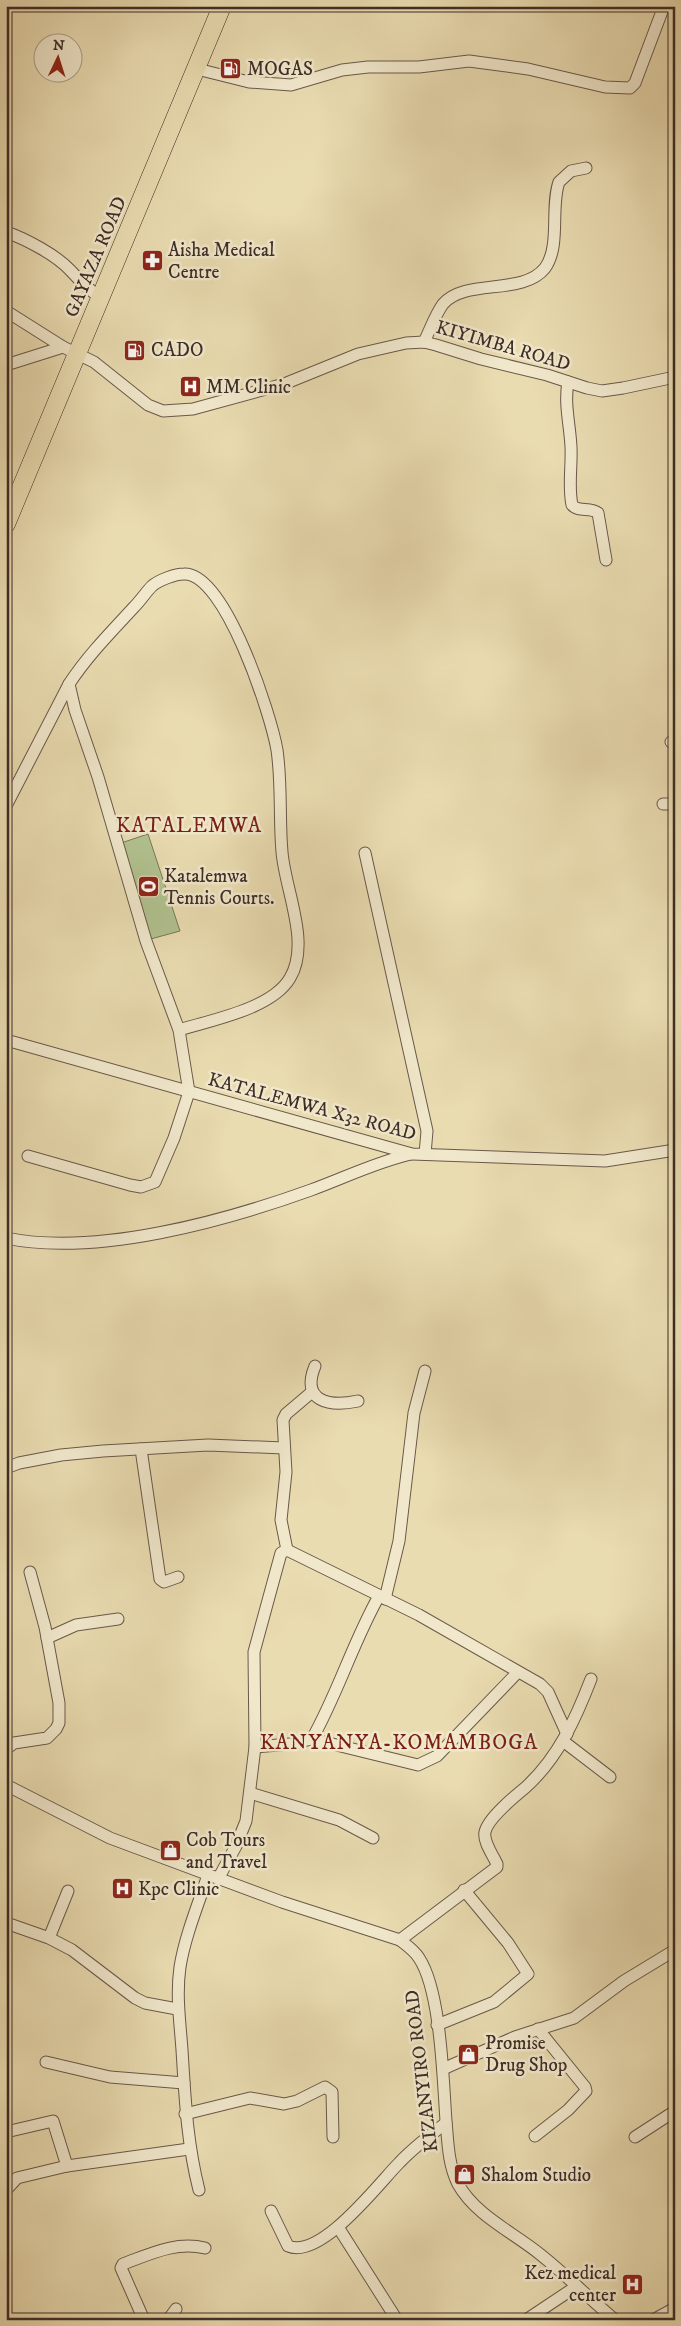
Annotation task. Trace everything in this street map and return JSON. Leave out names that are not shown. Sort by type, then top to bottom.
[{"type":"main road","name":"GAYAZA ROAD","points":[[6,524],[70,351],[102,298],[222,6]]},
{"type":"street","points":[[197,69],[249,82],[291,85],[342,70],[368,67],[419,68],[469,61],[528,69],[605,87],[630,88],[636,83],[664,6]]},
{"type":"street","points":[[424,342],[442,305],[448,300],[474,290],[521,281],[537,275],[545,268],[553,248],[559,182],[571,171],[586,168]]},
{"type":"street","points":[[6,232],[30,241],[69,269],[84,287],[102,298]]},
{"type":"street","name":"KIYIMBA ROAD","points":[[6,311],[70,351],[94,362],[148,404],[162,410],[194,409],[284,384],[358,354],[384,347],[424,342],[481,360],[602,391],[675,377]]},
{"type":"street","points":[[6,365],[70,351]]},
{"type":"street","points":[[568,382],[566,396],[571,448],[569,487],[572,505],[575,508],[593,509],[598,512],[606,560]]},
{"type":"street","points":[[6,806],[69,684],[80,668],[153,585],[184,574],[197,576],[206,584],[247,651],[276,749],[282,854],[294,919],[297,959],[290,978],[270,996],[247,1008],[178,1030]]},
{"type":"street","points":[[28,1156],[130,1185],[150,1186],[155,1182],[174,1138],[189,1092],[178,1030],[146,941],[98,777],[75,710],[69,684]]},
{"type":"street","points":[[663,804],[675,804]]},
{"type":"street","points":[[365,852],[427,1131],[425,1154]]},
{"type":"street","name":"KATALEMWA X32 ROAD","points":[[6,1040],[412,1154],[605,1161],[675,1150]]},
{"type":"street","points":[[6,1238],[46,1244],[139,1236],[247,1211],[311,1190],[392,1158],[412,1154]]},
{"type":"street","points":[[315,1366],[310,1379],[312,1392],[322,1401],[331,1404],[358,1401]]},
{"type":"street","points":[[312,1739],[323,1719],[364,1622],[382,1598],[399,1541],[414,1413],[425,1371]]},
{"type":"street","points":[[287,1550],[281,1520],[286,1472],[283,1420],[286,1414],[312,1392]]},
{"type":"street","points":[[6,1468],[19,1463],[61,1455],[208,1445],[284,1448]]},
{"type":"street","points":[[141,1450],[160,1579],[164,1582],[178,1577]]},
{"type":"street","points":[[287,1550],[418,1615],[540,1684],[548,1692],[565,1738],[610,1777]]},
{"type":"street","points":[[199,2190],[189,2149],[185,2114],[177,2009],[180,1966],[185,1946],[213,1877],[245,1826],[255,1747],[256,1718],[252,1673],[255,1642],[281,1553],[287,1550]]},
{"type":"street","points":[[6,1749],[14,1743],[47,1738],[59,1723],[58,1703],[47,1638],[30,1572]]},
{"type":"street","points":[[47,1638],[76,1625],[118,1618]]},
{"type":"street","points":[[255,1747],[290,1744],[312,1739],[418,1766],[437,1756],[518,1672]]},
{"type":"street","points":[[400,1940],[497,1867],[498,1864],[485,1838],[487,1827],[505,1806],[531,1782],[565,1738],[591,1679]]},
{"type":"street","name":"KIZANYIRO ROAD","points":[[6,1785],[110,1838],[213,1877],[400,1940],[419,1956],[426,1972],[437,2025],[443,2069],[446,2123],[451,2164],[459,2184],[473,2202],[491,2219],[540,2254],[615,2320]]},
{"type":"street","points":[[250,1793],[339,1820],[373,1838]]},
{"type":"street","points":[[437,2025],[494,2002],[528,1974],[508,1943],[464,1890]]},
{"type":"street","points":[[49,1938],[68,1891]]},
{"type":"street","points":[[9,1924],[49,1938],[72,1950],[135,1998],[145,2003],[177,2009]]},
{"type":"street","points":[[443,2069],[515,2037],[582,2014],[624,1982],[675,1950]]},
{"type":"street","points":[[535,2136],[568,2110],[586,2091],[585,2087],[538,2029]]},
{"type":"street","points":[[46,2062],[110,2077],[184,2083]]},
{"type":"street","points":[[185,2114],[250,2098],[284,2104],[297,2101],[325,2087],[332,2092],[333,2137]]},
{"type":"street","points":[[635,2137],[675,2111]]},
{"type":"street","points":[[6,2132],[53,2121],[67,2166]]},
{"type":"street","points":[[271,2211],[285,2242],[293,2248],[314,2242],[338,2227],[399,2162],[446,2123]]},
{"type":"street","points":[[6,2190],[17,2178],[67,2166],[189,2149]]},
{"type":"street","points":[[338,2227],[397,2320]]},
{"type":"street","points":[[144,2320],[121,2268],[123,2264],[162,2249],[182,2245],[205,2248]]},
{"type":"street","points":[[526,2320],[577,2286]]},
{"type":"street","points":[[653,2320],[675,2308]]},
{"type":"street","points":[[168,2320],[176,2309]]},
{"type":"green space","name":"Katalemwa Tennis Courts.","points":[[148,834],[180,931],[147,940],[118,844]]},
{"type":"place","name":"MOGAS","points":[[231,69]]},
{"type":"place","name":"Aisha Medical Centre","points":[[152,261]]},
{"type":"place","name":"CADO","points":[[135,350]]},
{"type":"place","name":"MM Clinic","points":[[190,387]]},
{"type":"place","name":"Katalemwa Tennis Courts.","points":[[148,887]]},
{"type":"place","name":"Cob Tours and Travel","points":[[170,1851]]},
{"type":"place","name":"Kpc Clinic","points":[[122,1889]]},
{"type":"place","name":"Promise Drug Shop","points":[[469,2054]]},
{"type":"place","name":"Shalom Studio","points":[[465,2175]]},
{"type":"place","name":"Kez medical center","points":[[632,2284]]},
{"type":"district","name":"KATALEMWA","points":[[189,826]]},
{"type":"district","name":"KANYANYA-KOMAMBOGA","points":[[399,1743]]}]
